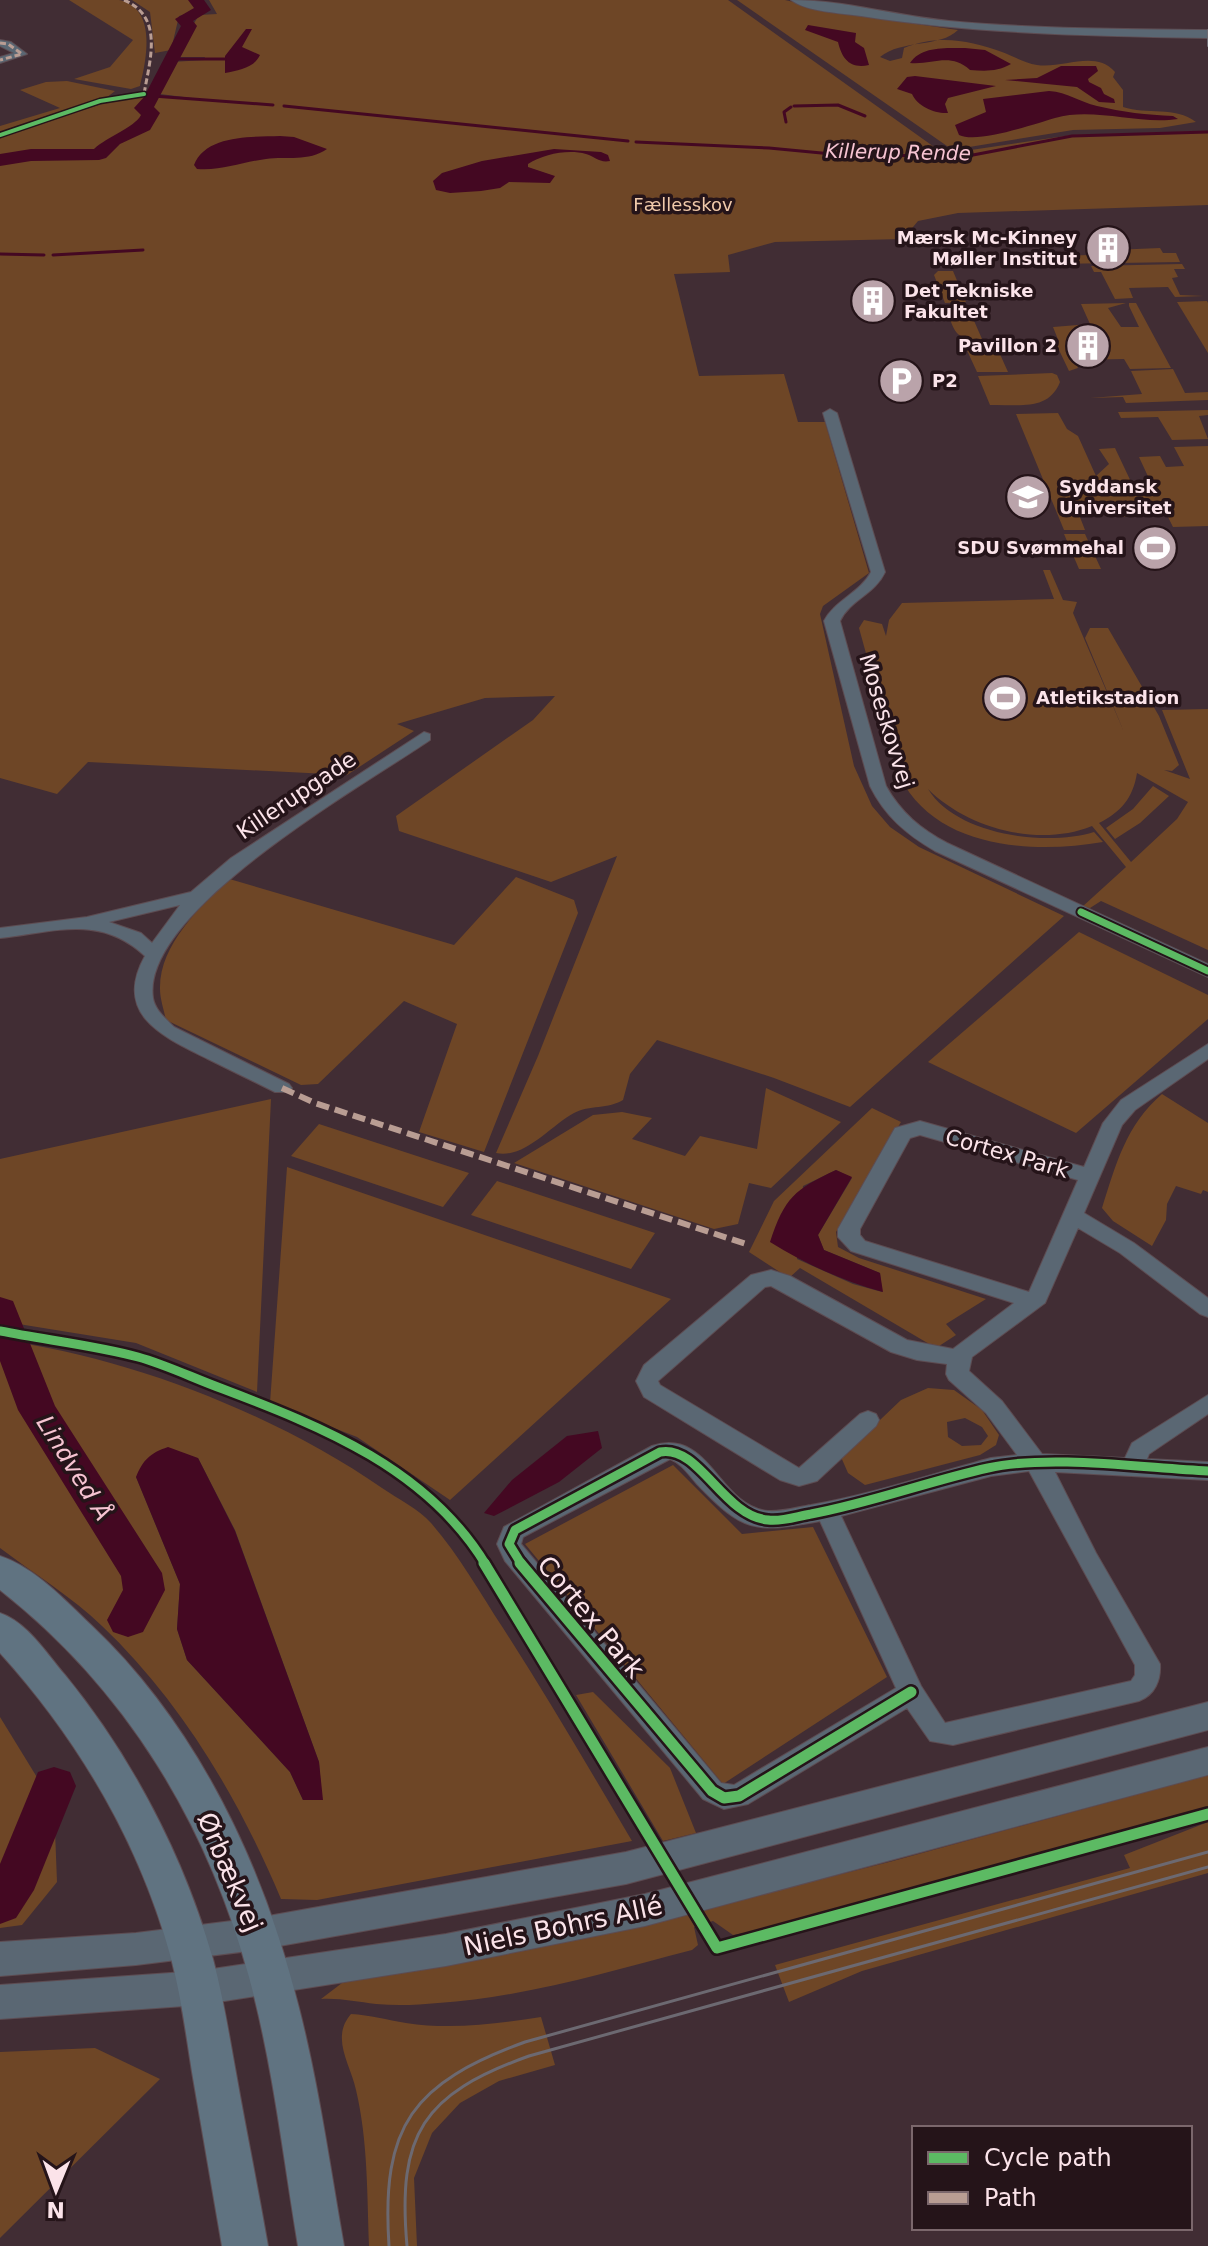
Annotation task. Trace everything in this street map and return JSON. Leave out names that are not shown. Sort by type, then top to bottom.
[{"type":"main road","name":"Ørbækvej","points":[[0,1570],[79,1636],[137,1703],[182,1766],[221,1841],[238,1877],[271,1978],[321,2246]]},
{"type":"main road","points":[[0,1628],[38,1667],[71,1709],[141,1825],[187,1943],[199,1988],[245,2246]]},
{"type":"street","points":[[797,0],[890,18],[963,26],[1208,34]]},
{"type":"street","points":[[0,43],[8,44],[22,54],[0,60]]},
{"type":"street","name":"Moseskovvej","points":[[830,413],[878,572],[878,577],[838,607],[832,621],[878,786],[886,804],[899,819],[941,847],[1208,971]]},
{"type":"street","name":"Killerupgade","points":[[282,1088],[152,1021],[144,1007],[146,978],[153,954],[197,896],[237,862],[424,737]]},
{"type":"street","name":"Killerupgade","points":[[0,933],[87,922],[197,896]]},
{"type":"street","name":"Killerupgade","points":[[87,922],[135,937],[153,954]]},
{"type":"street","name":"Cortex Park","points":[[959,1358],[1037,1298],[1113,1123],[1128,1105],[1208,1050]]},
{"type":"street","name":"Cortex Park","points":[[1031,1303],[1019,1296],[858,1246],[849,1237],[849,1229],[902,1133],[909,1129],[920,1128],[1090,1176]]},
{"type":"street","points":[[1074,1216],[1127,1248],[1208,1309]]},
{"type":"street","points":[[827,1511],[911,1692],[939,1733],[953,1734],[1139,1690],[1148,1677],[1147,1664],[1035,1462],[994,1407],[962,1381],[957,1374],[959,1358],[899,1346],[782,1281],[771,1278],[759,1280],[652,1371],[647,1381],[652,1391],[788,1474],[799,1477],[809,1475],[868,1420]]},
{"type":"street","points":[[1132,1468],[1140,1449],[1208,1403]]},
{"type":"street","name":"Cortex Park","points":[[911,1692],[739,1796],[724,1798],[712,1791],[508,1546],[509,1537],[515,1530],[660,1452],[670,1450],[682,1453],[731,1504],[756,1518],[788,1520],[991,1467],[1035,1462],[1208,1471]]},
{"type":"street","points":[[1153,1731],[1208,1703]]},
{"type":"street","name":"Niels Bohrs Allé","points":[[0,1959],[257,1934],[626,1868],[1208,1716]]},
{"type":"street","name":"Niels Bohrs Allé","points":[[0,2002],[199,1988],[446,1950],[645,1910],[1208,1761]]},
{"type":"green space","points":[[69,0],[119,0],[139,13],[146,36],[140,86],[131,89],[74,79],[110,67],[133,40]]},
{"type":"green space","points":[[132,0],[192,0],[201,10],[179,16],[171,50],[155,53],[150,12]]},
{"type":"green space","name":"Fællesskov","points":[[209,0],[728,0],[944,154],[1072,135],[1208,131],[1208,205],[958,213],[918,221],[903,239],[775,242],[728,255],[730,272],[674,274],[699,376],[784,374],[798,422],[825,422],[869,573],[823,606],[820,614],[854,766],[872,806],[890,827],[919,847],[1064,916],[850,1107],[774,1078],[657,1040],[630,1074],[623,1100],[574,1113],[527,1146],[507,1154],[496,1153],[617,856],[551,882],[399,831],[396,816],[533,720],[555,696],[485,698],[397,724],[414,731],[347,775],[88,762],[57,794],[0,778],[0,136],[121,98],[143,95],[215,101],[160,94],[172,62],[204,60],[205,57],[174,57],[199,15],[217,14]]},
{"type":"green space","points":[[737,0],[785,0],[840,13],[958,30],[937,40],[978,44],[1037,65],[1098,62],[1115,72],[1113,77],[1123,90],[1123,107],[1170,112],[1196,122],[1160,128],[1073,130],[957,149],[947,146]],"holes":[[[914,45],[904,48],[902,58],[890,61],[880,57],[889,51]]]},
{"type":"green space","points":[[67,81],[115,91],[106,98],[0,133],[0,126],[60,108],[20,90],[46,82]]},
{"type":"green space","points":[[1160,248],[1163,253],[1176,253],[1180,262],[1053,264],[1048,253],[1055,256],[1090,255],[1089,251]]},
{"type":"green space","points":[[1182,264],[1185,269],[1174,269],[1178,277],[1172,278],[1180,295],[1204,296],[1175,297],[1168,287],[1129,288],[1133,298],[1115,299],[1101,272],[1094,272],[1091,266]]},
{"type":"green space","points":[[938,271],[953,271],[966,302],[945,303],[934,275]]},
{"type":"green space","points":[[1177,302],[1208,303],[1208,353]]},
{"type":"green space","points":[[1126,303],[1108,308],[1121,327],[1139,327],[1129,306],[1129,303],[1136,303],[1171,368],[1130,369],[1124,359],[1075,360],[1078,368],[1069,371],[1059,350],[1051,350],[1049,343],[1059,342],[1053,327],[1090,324],[1081,304]]},
{"type":"green space","points":[[968,307],[982,339],[966,338],[957,333],[946,308]]},
{"type":"green space","points":[[1004,341],[1010,351],[999,352],[1008,372],[977,372],[964,344]]},
{"type":"green space","points":[[1173,369],[1185,393],[1208,392],[1208,400],[1126,403],[1123,397],[1090,398],[1142,394],[1131,371]]},
{"type":"green space","points":[[1057,375],[1060,382],[1055,392],[1040,402],[1021,405],[990,405],[978,376]]},
{"type":"green space","points":[[1208,410],[1208,415],[1199,416],[1208,439],[1172,440],[1158,417],[1121,418],[1118,412]]},
{"type":"green space","points":[[1058,413],[1067,429],[1078,436],[1096,476],[1109,464],[1099,449],[1115,448],[1133,486],[1152,485],[1139,457],[1160,456],[1166,467],[1184,466],[1174,447],[1208,446],[1208,526],[1173,527],[1167,515],[1114,517],[1109,505],[1076,507],[1085,530],[1064,530],[1016,414]]},
{"type":"green space","points":[[1064,534],[1085,534],[1101,569],[1079,569]]},
{"type":"green space","name":"Atletikstadion","points":[[1043,570],[1050,570],[1063,600],[1077,602],[1073,613],[1124,732],[1085,638],[1090,628],[1108,628],[1159,716],[1179,765],[1172,771],[1164,770],[1190,779],[1162,710],[1208,709],[1208,950],[1101,901],[1090,908],[1082,907],[1126,867],[1092,826],[1049,835],[1004,830],[962,814],[928,789],[941,805],[980,827],[1028,837],[1052,838],[1094,832],[1103,842],[1047,847],[989,841],[937,819],[916,801],[900,777],[859,628],[864,620],[882,624],[886,636],[889,620],[902,603],[1054,599]],"holes":[[[1137,773],[1188,802],[1177,819],[1131,862],[1099,823],[1125,803]]]},
{"type":"green space","points":[[1153,786],[1169,796],[1140,823],[1115,839],[1106,828],[1133,809]]},
{"type":"green space","points":[[516,877],[574,900],[578,913],[484,1152],[419,1132],[457,1024],[404,1001],[318,1084],[301,1085],[166,1020],[160,989],[166,957],[193,915],[226,878],[454,945]]},
{"type":"green space","points":[[1079,932],[1208,995],[1208,1019],[1076,1133],[928,1062]]},
{"type":"green space","points":[[766,1088],[841,1122],[771,1188],[749,1183],[738,1224],[714,1229],[514,1163],[593,1115],[622,1112],[652,1118],[632,1139],[685,1156],[700,1136],[757,1149]]},
{"type":"green space","points":[[1162,1094],[1208,1123],[1208,1192],[1203,1190],[1201,1194],[1176,1186],[1167,1204],[1166,1220],[1152,1246],[1113,1221],[1102,1208],[1131,1132]]},
{"type":"green space","points":[[271,1099],[257,1392],[136,1343],[0,1321],[0,1159]]},
{"type":"green space","points":[[872,1108],[901,1122],[836,1232],[838,1247],[859,1258],[986,1299],[946,1324],[956,1335],[936,1348],[800,1268],[789,1278],[749,1252],[774,1201]],"holes":[[[836,1170],[852,1178],[818,1235],[824,1250],[880,1273],[882,1292],[853,1284],[797,1259],[803,1186]]]},
{"type":"green space","points":[[319,1124],[469,1173],[443,1207],[291,1156]]},
{"type":"green space","points":[[287,1167],[671,1299],[450,1500],[357,1437],[270,1403]]},
{"type":"green space","points":[[497,1181],[655,1233],[631,1269],[471,1215]]},
{"type":"green space","points":[[0,1340],[49,1348],[149,1375],[248,1413],[341,1461],[431,1523],[460,1561],[520,1654],[632,1841],[317,1900],[281,1899],[227,1788],[157,1686],[90,1615],[0,1548]],"holes":[[[198,1458],[235,1530],[319,1762],[322,1800],[303,1800],[290,1772],[187,1660],[177,1629],[180,1584],[136,1477]]]},
{"type":"green space","points":[[928,1388],[954,1390],[982,1410],[999,1435],[996,1445],[980,1455],[865,1485],[848,1473],[841,1457],[901,1400]],"holes":[[[965,1418],[982,1427],[988,1436],[981,1445],[962,1446],[948,1437],[947,1422]]]},
{"type":"green space","points":[[673,1465],[742,1534],[813,1527],[887,1677],[723,1784],[525,1544]]},
{"type":"green space","points":[[593,1692],[670,1768],[696,1833],[663,1841],[576,1695]]},
{"type":"green space","points":[[0,1717],[54,1805],[57,1882],[22,1925],[0,1928]]},
{"type":"green space","points":[[1208,1775],[1208,1808],[779,1927],[733,1935],[713,1921],[694,1927],[698,1945],[692,1950],[597,1975],[503,1995],[430,2004],[392,2005],[321,1999],[342,1983],[653,1922],[893,1861]]},
{"type":"green space","points":[[1208,1822],[1208,1873],[862,1971],[789,2002],[775,1965],[1130,1868],[1124,1855]]},
{"type":"green space","points":[[351,2014],[440,2026],[490,2024],[541,2017],[555,2065],[499,2081],[460,2103],[432,2133],[414,2178],[417,2246],[369,2246],[363,2129],[342,2042],[342,2032]]},
{"type":"green space","points":[[95,2048],[160,2079],[0,2238],[0,2052]]},
{"type":"shaded area","points":[[808,25],[856,33],[855,42],[864,48],[869,65],[852,64],[842,53],[838,42],[805,30]]},
{"type":"shaded area","points":[[246,29],[252,29],[242,47],[260,55],[250,66],[225,73],[225,56]]},
{"type":"shaded area","points":[[985,50],[1011,64],[996,70],[981,71],[970,70],[948,60],[910,63],[927,51]]},
{"type":"shaded area","points":[[1061,66],[1096,66],[1098,71],[1088,79],[1089,82],[1101,88],[1115,103],[1099,102],[1077,87],[1005,80],[1037,78]]},
{"type":"shaded area","points":[[907,77],[996,86],[948,98],[945,104],[948,113],[943,113],[932,111],[912,94],[897,89]]},
{"type":"shaded area","points":[[1049,91],[1106,108],[1178,119],[1070,115],[992,135],[959,135],[955,125],[986,112],[983,99]]},
{"type":"shaded area","points":[[244,137],[294,137],[327,149],[305,157],[266,159],[215,169],[197,169],[194,165],[200,155],[219,142]]},
{"type":"shaded area","points":[[554,149],[601,152],[608,155],[610,161],[579,153],[549,155],[534,160],[528,167],[555,176],[550,183],[509,182],[500,188],[481,191],[450,193],[436,190],[433,181],[442,173],[482,161]]},
{"type":"shaded area","points":[[836,1170],[852,1177],[818,1235],[824,1250],[880,1273],[883,1292],[825,1271],[770,1242],[786,1205],[793,1197],[810,1183]]},
{"type":"shaded area","points":[[598,1431],[602,1448],[559,1482],[494,1516],[484,1513],[512,1480],[567,1436]]},
{"type":"shaded area","points":[[168,1447],[198,1458],[235,1531],[319,1762],[323,1800],[303,1800],[290,1772],[187,1660],[177,1629],[180,1584],[136,1477],[148,1458]]},
{"type":"waterway","name":"Lindved Å","points":[[0,160],[31,155],[99,154],[114,140],[144,126],[151,113],[143,108],[152,99],[189,26],[183,19],[203,10],[196,0]]},
{"type":"waterway","points":[[170,59],[225,59]]},
{"type":"waterway","name":"Killerup Rende","points":[[153,96],[273,105]]},
{"type":"waterway","points":[[794,106],[838,105],[865,116]]},
{"type":"waterway","name":"Killerup Rende","points":[[284,106],[628,141]]},
{"type":"waterway","points":[[786,122],[784,112],[791,107]]},
{"type":"waterway","name":"Killerup Rende","points":[[636,142],[769,148],[853,156],[973,155],[1072,136],[1208,132]]},
{"type":"waterway","points":[[53,255],[143,250]]},
{"type":"waterway","points":[[0,254],[44,255]]},
{"type":"waterway","name":"Lindved Å","points":[[0,1310],[37,1410],[141,1573],[144,1590],[128,1620]]},
{"type":"waterway","name":"Lindved Å","points":[[0,1903],[18,1876],[54,1786]]},
{"type":"tram line","points":[[1208,30],[1208,46]]},
{"type":"tram line","points":[[389,2246],[391,2169],[399,2139],[412,2114],[431,2093],[455,2074],[487,2058],[525,2042],[1208,1852]]},
{"type":"tram line","points":[[407,2246],[407,2174],[413,2147],[424,2123],[441,2103],[493,2070],[529,2056],[1208,1867]]},
{"type":"marked path","points":[[124,0],[142,9],[149,22],[150,54],[144,94]]},
{"type":"marked path","points":[[0,43],[8,44],[22,54],[0,60]]},
{"type":"marked path","points":[[282,1088],[315,1103],[746,1244]]},
{"type":"cycle path","points":[[0,135],[100,101],[144,94]]},
{"type":"cycle path","points":[[1081,912],[1208,971]]},
{"type":"cycle path","points":[[0,1331],[138,1357],[262,1404],[353,1444],[408,1478],[452,1519],[482,1559],[717,1948],[1208,1814]]},
{"type":"cycle path","points":[[911,1692],[739,1796],[724,1798],[712,1791],[516,1558],[510,1548],[510,1538],[515,1530],[660,1452],[670,1450],[682,1453],[731,1504],[756,1518],[771,1521],[827,1511],[991,1467],[1035,1462],[1208,1471]]},
{"type":"place","name":"Mærsk Mc-Kinney Møller Institut","points":[[1108,248]]},
{"type":"place","name":"Det Tekniske Fakultet","points":[[873,301]]},
{"type":"place","name":"Pavillon 2","points":[[1088,346]]},
{"type":"place","name":"P2","points":[[901,381]]},
{"type":"place","name":"Syddansk Universitet","points":[[1028,497]]},
{"type":"place","name":"SDU Svømmehal","points":[[1155,548]]},
{"type":"place","name":"Atletikstadion","points":[[1005,698]]}]
